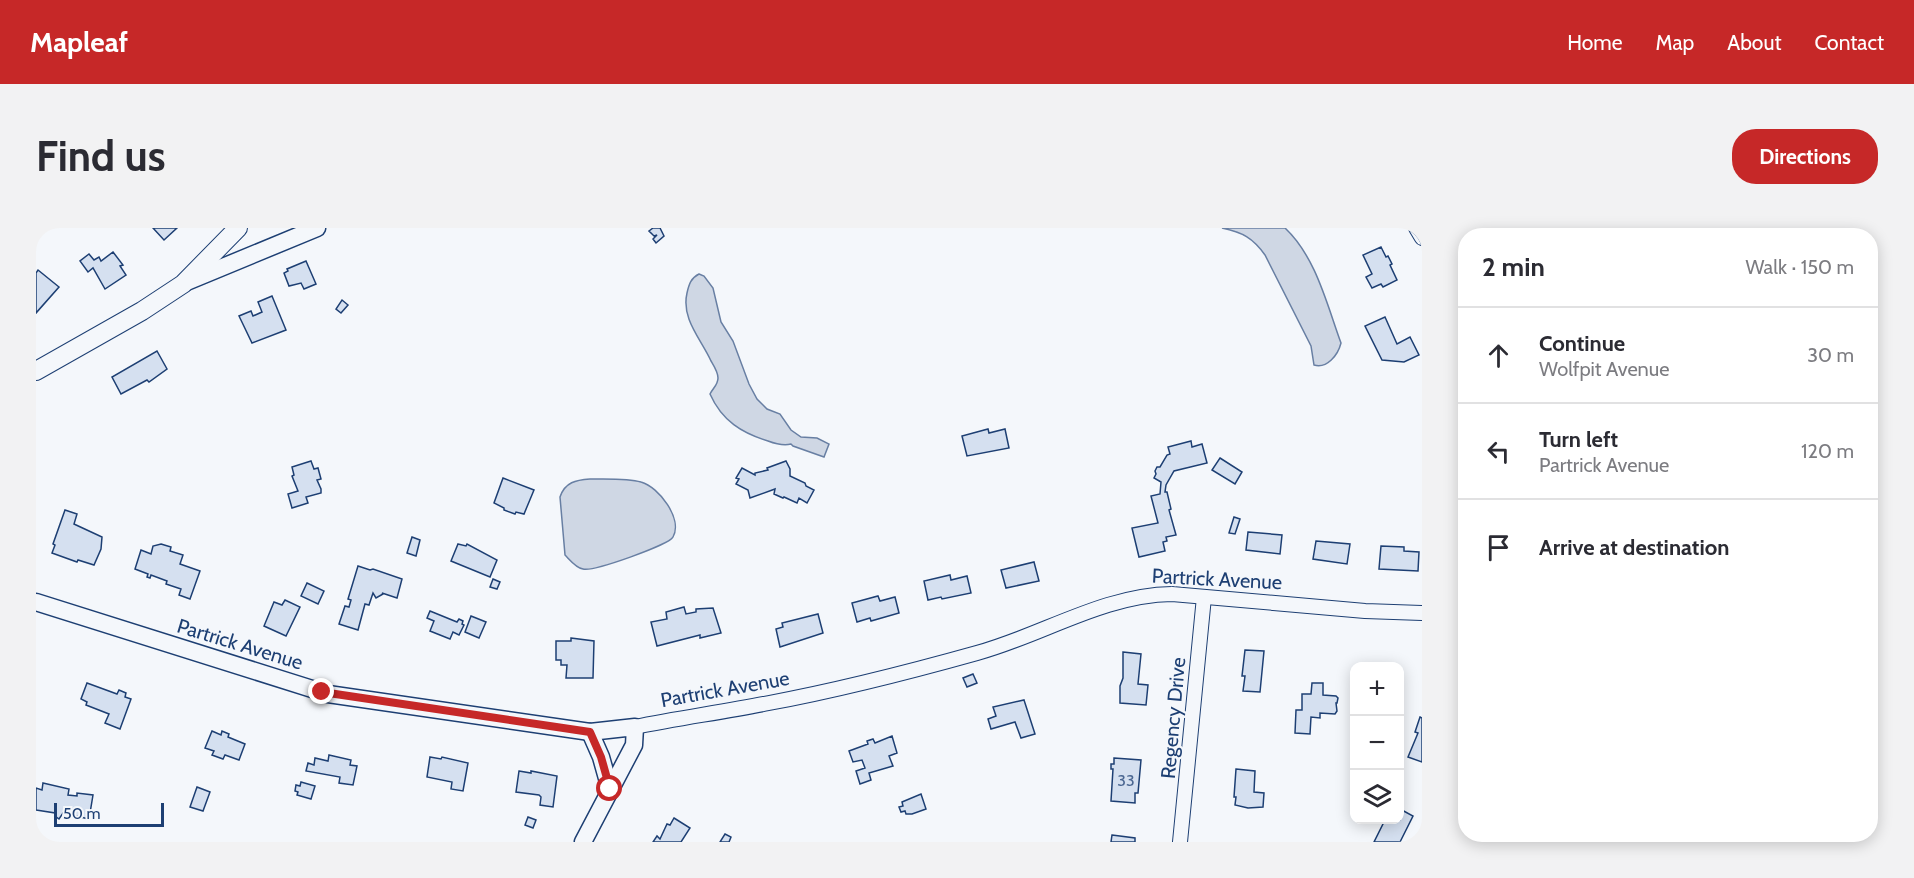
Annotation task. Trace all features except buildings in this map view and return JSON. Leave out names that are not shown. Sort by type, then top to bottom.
[{"type":"main road","points":[[36,371],[142,311],[183,284],[238,228]]},
{"type":"street","points":[[183,284],[317,228]]},
{"type":"street","points":[[1416,228],[1422,238]]},
{"type":"street","name":"Partrick Avenue","points":[[36,602],[328,694],[590,732],[634,727],[802,697],[936,664],[980,653],[1085,613],[1136,597],[1172,594],[1365,611],[1422,613]]},
{"type":"street","name":"Regency Drive","points":[[1180,842],[1204,597]]},
{"type":"street","points":[[583,842],[634,745],[634,727]]},
{"type":"street","points":[[590,732],[601,757],[610,789]]},
{"type":"shaded area","points":[[1222,228],[1285,228],[1296,240],[1313,267],[1341,343],[1331,360],[1323,365],[1314,365],[1311,346],[1265,255],[1247,237]]},
{"type":"shaded area","points":[[699,274],[704,276],[713,288],[721,322],[733,341],[757,399],[767,409],[780,414],[791,430],[801,437],[817,438],[829,444],[824,457],[791,444],[777,444],[759,438],[741,430],[720,412],[710,394],[718,378],[715,367],[693,328],[687,312],[687,293],[692,279]]},
{"type":"shaded area","points":[[590,479],[630,480],[648,485],[662,497],[672,513],[675,522],[673,537],[659,546],[615,562],[590,569],[580,568],[565,555],[560,497],[568,485]]},
{"type":"route","points":[[322,692],[590,732],[601,757],[610,789]]}]
